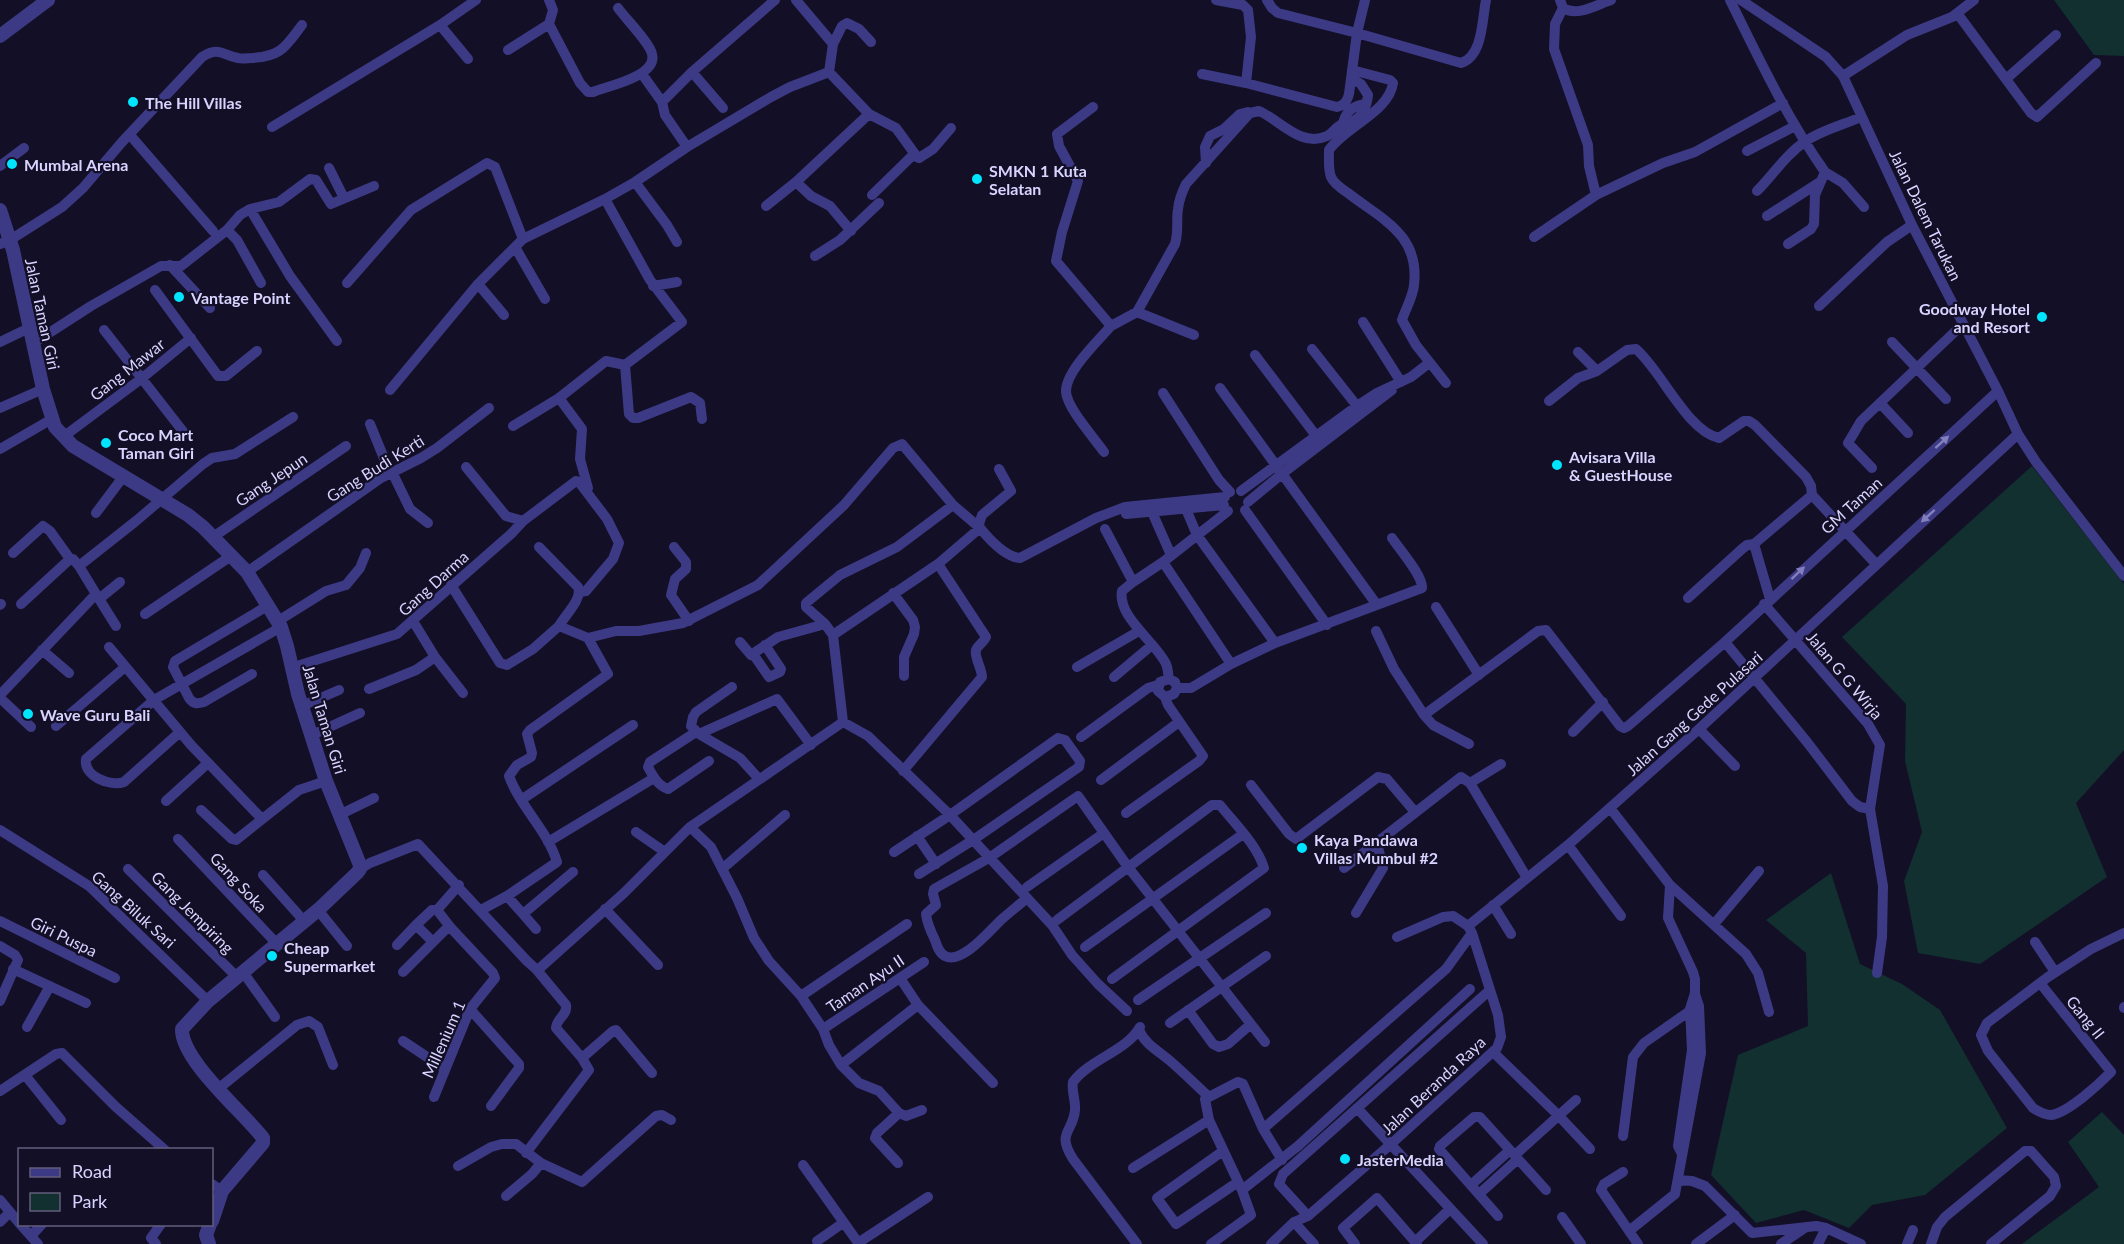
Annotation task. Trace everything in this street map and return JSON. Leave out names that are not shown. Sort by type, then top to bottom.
[{"type":"street","points":[[0,36],[48,0]]},
{"type":"street","points":[[272,127],[440,25],[476,0]]},
{"type":"street","points":[[508,50],[549,24],[553,10],[549,0]]},
{"type":"street","points":[[662,102],[692,72],[775,0]]},
{"type":"street","points":[[796,0],[833,44]]},
{"type":"street","points":[[1216,0],[1243,5],[1248,10],[1251,37],[1246,83]]},
{"type":"street","points":[[1267,0],[1278,13],[1461,63],[1468,60],[1474,53],[1486,0]]},
{"type":"street","points":[[1203,74],[1336,107],[1342,106],[1346,102],[1357,33],[1365,0]]},
{"type":"street","points":[[1596,195],[1589,166],[1588,145],[1554,50],[1555,24],[1561,4],[1569,12],[1576,12],[1611,0]]},
{"type":"street","points":[[1730,0],[1823,177],[1843,183],[1864,207]]},
{"type":"street","points":[[1744,1],[1826,57],[1843,76],[1907,35],[1952,17],[1974,0]]},
{"type":"street","points":[[549,24],[580,82],[588,92],[642,74],[650,66],[652,53],[618,8]]},
{"type":"street","points":[[1957,13],[2031,113],[2037,117],[2096,63]]},
{"type":"street","points":[[829,72],[833,44],[842,26],[847,23],[859,29],[872,42]]},
{"type":"street","points":[[5,242],[62,207],[83,188],[202,57],[209,52],[219,51],[239,59],[276,54],[302,24]]},
{"type":"street","points":[[440,25],[468,59]]},
{"type":"street","points":[[2006,79],[2056,35]]},
{"type":"street","points":[[692,72],[723,108]]},
{"type":"street","points":[[829,72],[869,114],[896,128],[919,158],[933,149],[951,128]]},
{"type":"street","points":[[390,390],[478,284],[519,243],[636,182],[687,147],[790,87],[829,72]]},
{"type":"street","points":[[642,74],[662,102],[665,115],[687,147]]},
{"type":"street","points":[[1104,452],[1071,405],[1066,393],[1068,382],[1085,356],[1111,326],[1137,312],[1175,244],[1178,233],[1177,211],[1186,184],[1250,112],[1259,111],[1309,139],[1327,136],[1343,124],[1350,110],[1359,104],[1366,104],[1368,95],[1352,74]]},
{"type":"street","points":[[1352,74],[1390,80],[1393,83],[1392,92],[1386,101],[1336,140],[1329,150],[1331,177],[1341,188],[1398,231],[1409,248],[1414,286],[1402,321],[1430,363],[1446,382]]},
{"type":"street","name":"Jalan Dalem Tarukan","points":[[1843,76],[1912,225],[2018,434],[2036,462],[2124,576]]},
{"type":"street","points":[[1534,237],[1596,195],[1663,163],[1695,152],[1783,104]]},
{"type":"street","points":[[1093,107],[1057,134],[1059,146],[1078,181],[1062,232],[1056,261],[1111,326]]},
{"type":"street","points":[[766,206],[796,182],[869,114]]},
{"type":"street","points":[[1757,191],[1804,142],[1861,117]]},
{"type":"street","points":[[1746,151],[1795,126]]},
{"type":"street","points":[[130,135],[213,231]]},
{"type":"street","points":[[0,166],[24,148]]},
{"type":"street","points":[[815,256],[851,231],[914,154]]},
{"type":"street","points":[[347,283],[411,210],[487,163],[495,167],[519,243],[545,299]]},
{"type":"street","points":[[329,168],[344,198]]},
{"type":"street","points":[[1767,216],[1823,177]]},
{"type":"street","points":[[1788,244],[1812,229],[1815,195],[1823,177]]},
{"type":"street","points":[[32,344],[164,265],[181,266],[227,230],[240,215],[250,209],[279,202],[314,178],[331,204],[374,186]]},
{"type":"street","points":[[636,182],[677,242]]},
{"type":"street","points":[[796,182],[811,196],[830,206],[851,231]]},
{"type":"street","points":[[513,426],[559,398],[606,361],[626,365],[682,322],[653,286],[605,199]]},
{"type":"street","points":[[250,209],[290,276],[338,341]]},
{"type":"street","name":"Jalan Taman Giri","points":[[0,210],[5,242],[51,419],[72,446],[188,515],[247,572],[279,624],[326,781],[360,869]]},
{"type":"street","points":[[1819,306],[1878,250],[1912,225]]},
{"type":"street","points":[[227,230],[237,240],[261,283]]},
{"type":"street","points":[[170,265],[210,309]]},
{"type":"street","points":[[653,286],[676,282]]},
{"type":"street","points":[[478,284],[504,315]]},
{"type":"street","points":[[155,290],[218,376],[222,378],[256,351]]},
{"type":"street","points":[[1137,312],[1194,335]]},
{"type":"street","points":[[1363,322],[1401,382]]},
{"type":"street","points":[[1872,468],[1848,443],[1861,421],[1963,324]]},
{"type":"street","points":[[0,342],[29,328]]},
{"type":"street","points":[[104,330],[185,434]]},
{"type":"street","name":"Gang Mawar","points":[[63,437],[141,379],[191,338]]},
{"type":"street","points":[[1892,342],[1946,399]]},
{"type":"street","points":[[1312,349],[1357,406]]},
{"type":"street","points":[[1550,401],[1578,378],[1597,371],[1627,350],[1636,349],[1694,422],[1714,437],[1719,438],[1739,422],[1749,421],[1806,477],[1811,486],[1812,495],[1876,564]]},
{"type":"street","points":[[1578,352],[1597,371]]},
{"type":"street","points":[[1255,356],[1319,440]]},
{"type":"street","points":[[1319,440],[1357,406],[1377,393],[1411,378],[1430,363]]},
{"type":"street","points":[[626,365],[629,414],[633,418],[691,398],[700,403],[702,419]]},
{"type":"street","points":[[1177,688],[1169,678],[1167,664],[1139,631],[1121,598],[1122,591],[1197,535],[1229,499],[1280,469],[1319,440],[1364,412],[1401,382]]},
{"type":"street","points":[[1220,388],[1377,605]]},
{"type":"street","points":[[0,408],[43,390]]},
{"type":"street","name":"GM Taman","points":[[1603,702],[1620,726],[1624,728],[1628,726],[1725,642],[1998,391]]},
{"type":"street","points":[[1163,393],[1219,480],[1229,499],[1233,514],[1239,513],[1280,469]]},
{"type":"street","points":[[559,398],[582,429],[580,459],[588,488],[586,491],[607,519],[619,543],[613,559],[586,591],[580,592]]},
{"type":"street","points":[[1880,403],[1908,433]]},
{"type":"street","name":"Gang Budi Kerti","points":[[247,572],[391,473],[427,454],[489,408]]},
{"type":"street","points":[[21,604],[75,562],[136,521],[160,498],[212,458],[235,454],[293,417]]},
{"type":"street","points":[[0,449],[51,419]]},
{"type":"street","points":[[370,424],[391,473],[410,509],[428,524]]},
{"type":"street","name":"Jalan Gang Gede Pulasari","points":[[1263,1129],[1279,1118],[1446,969],[1470,930],[1493,905],[1568,845],[1699,729],[2018,434]]},
{"type":"street","points":[[559,626],[588,638],[616,631],[639,630],[689,621],[758,585],[831,519],[893,448],[902,444],[953,506],[1015,558],[1020,558],[1070,531],[1125,507],[1229,499]]},
{"type":"street","name":"Gang Jepun","points":[[213,537],[346,446]]},
{"type":"street","points":[[466,467],[506,516],[524,520]]},
{"type":"street","points":[[980,528],[982,515],[1011,491],[999,469]]},
{"type":"street","points":[[96,513],[123,477]]},
{"type":"street","name":"Gang Darma","points":[[291,668],[397,634],[524,520],[573,481],[579,482],[586,491]]},
{"type":"street","points":[[1688,598],[1742,549],[1754,544],[1812,495]]},
{"type":"street","points":[[1111,512],[1127,514],[1186,509],[1246,496],[1246,506],[1327,625]]},
{"type":"street","points":[[843,722],[833,635],[825,624],[806,607],[808,600],[840,575],[897,547],[953,506]]},
{"type":"street","points":[[1186,509],[1197,535],[1275,643]]},
{"type":"street","points":[[1152,512],[1167,559],[1231,664]]},
{"type":"street","points":[[14,553],[43,526],[50,531],[75,562],[116,626]]},
{"type":"street","points":[[833,635],[938,564],[980,528]]},
{"type":"street","points":[[1105,529],[1133,582]]},
{"type":"street","points":[[1177,688],[1191,688],[1231,664],[1275,643],[1423,587],[1392,538]]},
{"type":"street","points":[[1754,544],[1767,602]]},
{"type":"street","points":[[452,585],[500,663],[507,665],[528,652],[559,626],[579,597],[578,587],[539,547]]},
{"type":"street","points":[[674,547],[686,562],[686,569],[675,579],[671,595],[689,621]]},
{"type":"street","points":[[180,732],[119,784],[98,778],[87,770],[85,765],[86,759],[154,700],[279,624],[326,591],[346,585],[360,568],[366,553]]},
{"type":"street","points":[[145,614],[231,556]]},
{"type":"street","points":[[903,771],[982,677],[976,654],[986,637],[938,564]]},
{"type":"street","points":[[31,727],[0,697],[42,650],[98,597],[120,582]]},
{"type":"street","points":[[894,593],[913,620],[915,627],[904,657],[904,676]]},
{"type":"street","name":"Jalan G G Wirja","points":[[1767,602],[1796,640],[1868,724],[1880,745],[1870,809],[1882,886],[1882,938],[1877,973]]},
{"type":"street","points":[[252,674],[199,704],[191,702],[173,667],[175,661],[269,605]]},
{"type":"street","points":[[1436,607],[1479,675]]},
{"type":"street","points":[[413,621],[435,657],[464,693]]},
{"type":"street","points":[[740,642],[748,654],[753,654],[783,635],[825,624]]},
{"type":"street","points":[[1424,714],[1538,631],[1546,630],[1603,702],[1573,732]]},
{"type":"street","points":[[1077,667],[1139,631]]},
{"type":"street","points":[[1376,632],[1394,669],[1433,725],[1469,744]]},
{"type":"street","points":[[481,910],[507,896],[557,862],[548,842],[520,800],[509,776],[517,765],[531,757],[527,734],[608,674],[588,638]]},
{"type":"street","points":[[1725,642],[1852,801],[1860,807],[1870,809]]},
{"type":"street","points":[[753,654],[769,677],[780,672],[781,669],[765,645]]},
{"type":"street","points":[[1114,677],[1152,645]]},
{"type":"street","points":[[109,648],[180,732],[262,819]]},
{"type":"street","points":[[42,650],[69,673]]},
{"type":"street","points":[[369,689],[416,670],[435,657]]},
{"type":"street","points":[[56,726],[125,667]]},
{"type":"street","points":[[1081,737],[1148,688],[1169,678]]},
{"type":"street","points":[[1126,813],[1201,758],[1202,753],[1167,705],[1165,697],[1158,691],[1158,685]]},
{"type":"street","points":[[732,687],[696,712],[691,726],[698,733],[740,758],[759,779]]},
{"type":"street","points":[[1165,697],[1174,694],[1177,688]]},
{"type":"street","points":[[302,706],[339,690]]},
{"type":"street","points":[[709,761],[668,789],[663,788],[648,767],[650,762],[698,733],[777,699],[811,745]]},
{"type":"street","points":[[312,735],[360,712]]},
{"type":"street","points":[[843,722],[868,736],[950,815],[989,858],[1027,892],[1072,955],[1127,1011]]},
{"type":"street","points":[[536,969],[547,963],[690,827],[843,722]]},
{"type":"street","points":[[1101,780],[1179,722]]},
{"type":"street","points":[[520,800],[633,725]]},
{"type":"street","points":[[1699,729],[1735,766]]},
{"type":"street","points":[[894,852],[1058,738],[1065,740],[1080,760],[1079,767],[919,874]]},
{"type":"street","points":[[166,801],[208,763]]},
{"type":"street","points":[[1470,783],[1501,764]]},
{"type":"street","points":[[1251,785],[1293,838],[1380,776],[1387,779],[1415,812]]},
{"type":"street","points":[[1344,868],[1461,777],[1470,783],[1527,878]]},
{"type":"street","points":[[548,842],[654,778]]},
{"type":"street","points":[[201,810],[234,840],[299,790],[326,781]]},
{"type":"street","points":[[1104,832],[1027,892],[990,933],[970,948],[957,956],[948,957],[939,951],[926,918],[929,910],[936,905],[933,891],[989,858],[1078,796],[1104,832],[1128,867],[1265,1042]]},
{"type":"street","points":[[339,814],[374,798]]},
{"type":"street","points":[[1058,920],[1212,806],[1220,806],[1244,834],[1262,861],[1263,870],[1112,979]]},
{"type":"street","points":[[1610,808],[1670,885],[1715,923],[1753,963],[1769,1012]]},
{"type":"street","points":[[722,869],[785,814]]},
{"type":"street","points":[[690,827],[711,847],[754,938],[769,961],[801,996],[823,1029],[841,1065],[859,1083],[879,1091],[899,1113],[906,1116],[922,1110]]},
{"type":"street","name":"Gang Biluk Sari","points":[[0,830],[89,886],[208,1000]]},
{"type":"street","points":[[636,832],[665,852]]},
{"type":"street","points":[[1085,947],[1244,834]]},
{"type":"street","points":[[917,836],[936,864]]},
{"type":"street","name":"Gang Soka","points":[[178,839],[278,945]]},
{"type":"street","points":[[1356,913],[1383,868],[1377,843]]},
{"type":"street","points":[[213,1206],[217,1187],[263,1143],[262,1138],[218,1089],[186,1048],[181,1036],[184,1024],[208,1000],[305,922],[360,869],[418,844],[459,885],[566,1005],[566,1011],[556,1023],[556,1028],[588,1067],[588,1072],[526,1153]]},
{"type":"street","points":[[1568,845],[1621,916]]},
{"type":"street","name":"Gang Jempiring","points":[[128,869],[240,974],[275,1017]]},
{"type":"street","points":[[1715,923],[1759,871]]},
{"type":"street","points":[[523,914],[573,872]]},
{"type":"street","points":[[263,875],[305,922]]},
{"type":"street","points":[[397,945],[432,910],[437,910],[459,885]]},
{"type":"street","points":[[1629,1231],[1675,1195],[1682,1154],[1678,1146],[1692,1050],[1695,993],[1694,972],[1668,918],[1670,885]]},
{"type":"street","points":[[507,896],[536,929]]},
{"type":"street","points":[[1493,905],[1511,934]]},
{"type":"street","points":[[605,909],[658,964]]},
{"type":"street","points":[[318,910],[347,946]]},
{"type":"street","name":"Millenium 1","points":[[434,1097],[470,1009],[495,978],[437,910]]},
{"type":"street","points":[[1138,1000],[1266,913]]},
{"type":"street","points":[[1308,1216],[1279,1184],[1283,1174],[1490,990],[1470,930],[1453,916],[1443,917],[1397,937]]},
{"type":"street","name":"Giri Puspa","points":[[0,921],[115,978]]},
{"type":"street","points":[[801,996],[907,924]]},
{"type":"street","points":[[416,926],[432,941]]},
{"type":"street","points":[[403,972],[449,926]]},
{"type":"street","points":[[0,1000],[18,960],[15,955],[1,946],[11,927]]},
{"type":"street","points":[[2040,983],[2091,949],[2124,933]]},
{"type":"street","points":[[2035,942],[2055,972]]},
{"type":"street","points":[[1170,1023],[1266,956]]},
{"type":"street","name":"Taman Ayu II","points":[[823,1029],[924,962]]},
{"type":"street","points":[[13,969],[86,1003]]},
{"type":"street","points":[[900,978],[918,1005],[993,1083]]},
{"type":"street","name":"Gang II","points":[[2040,983],[2109,1069],[2109,1074],[2077,1101],[2051,1115],[2032,1108],[1988,1051],[1981,1035],[1987,1023],[2040,983]]},
{"type":"street","points":[[27,1027],[50,986]]},
{"type":"street","points":[[1222,1150],[1157,1198],[1176,1224],[1282,1160],[1470,989]]},
{"type":"street","name":"Jalan Beranda Raya","points":[[1270,1244],[1294,1222],[1308,1216],[1493,1052],[1501,1037],[1498,1015],[1490,990]]},
{"type":"street","points":[[841,1065],[918,1005]]},
{"type":"street","points":[[1623,1136],[1633,1057],[1644,1043],[1695,1007]]},
{"type":"street","points":[[470,1009],[517,1060],[519,1068],[491,1106]]},
{"type":"street","points":[[1188,1010],[1213,1044],[1219,1047],[1228,1044],[1251,1024]]},
{"type":"street","points":[[218,1089],[297,1025],[309,1021],[318,1027],[333,1065]]},
{"type":"street","points":[[1137,1244],[1067,1148],[1065,1135],[1074,1117],[1073,1082],[1083,1071],[1129,1039],[1139,1029],[1149,1045],[1208,1095]]},
{"type":"street","points":[[582,1058],[616,1030],[652,1073]]},
{"type":"street","points":[[403,1041],[445,1069]]},
{"type":"street","points":[[1493,1052],[1590,1149]]},
{"type":"street","points":[[0,1091],[56,1054],[62,1053],[116,1107],[164,1148]]},
{"type":"street","points":[[25,1075],[61,1120]]},
{"type":"street","points":[[1211,1244],[1251,1215],[1209,1120],[1204,1103],[1208,1095],[1238,1082],[1243,1084],[1263,1129],[1282,1160]]},
{"type":"street","points":[[1479,1194],[1514,1155],[1576,1100]]},
{"type":"street","points":[[1357,1108],[1483,1244]]},
{"type":"street","points":[[898,1162],[877,1141],[876,1135],[899,1113]]},
{"type":"street","points":[[458,1166],[491,1147],[516,1144],[541,1163],[582,1182],[656,1116],[662,1115],[671,1120]]},
{"type":"street","points":[[1498,1216],[1441,1153],[1440,1146],[1478,1116],[1546,1190]]},
{"type":"street","points":[[1133,1168],[1209,1120]]},
{"type":"street","points":[[1931,1244],[1937,1227],[1946,1216],[2025,1151],[2031,1151],[2054,1177],[2054,1189],[2050,1196],[1991,1244]]},
{"type":"street","points":[[1471,1185],[1514,1155]]},
{"type":"street","points":[[506,1196],[532,1174],[541,1163]]},
{"type":"street","points":[[803,1165],[858,1244],[928,1197]]},
{"type":"street","points":[[1623,1172],[1604,1184],[1601,1190],[1638,1244]]},
{"type":"street","points":[[1678,1180],[1692,1181],[1705,1186],[1752,1233],[1807,1226],[1826,1228],[1862,1244]]},
{"type":"street","points":[[1355,1244],[1343,1228],[1377,1198],[1412,1242],[1450,1209]]},
{"type":"street","points":[[0,1200],[9,1214],[18,1222]]},
{"type":"street","points":[[0,1222],[9,1214]]},
{"type":"street","points":[[1696,1244],[1735,1215]]},
{"type":"street","points":[[1562,1217],[1581,1244]]},
{"type":"street","points":[[1294,1222],[1314,1244]]},
{"type":"street","points":[[817,1241],[843,1223]]},
{"type":"street","points":[[22,1226],[35,1240],[41,1226]]},
{"type":"street","points":[[156,1244],[151,1238],[160,1226]]},
{"type":"street","points":[[1781,1244],[1807,1226]]},
{"type":"street","points":[[1818,1244],[1826,1228]]},
{"type":"street","points":[[1907,1244],[1913,1230]]},
{"type":"green space","points":[[2054,0],[2124,0],[2124,56],[2094,55]]},
{"type":"green space","points":[[2032,466],[2124,584],[2124,750],[2076,803],[2107,877],[1980,964],[1918,953],[1904,881],[1922,832],[1905,761],[1906,704],[1842,637]]},
{"type":"green space","points":[[1831,873],[1860,964],[1902,984],[1940,1010],[2007,1128],[1925,1195],[1872,1205],[1849,1228],[1804,1210],[1756,1223],[1711,1175],[1738,1055],[1808,1026],[1806,953],[1766,920]]},
{"type":"green space","points":[[2102,1112],[2124,1135],[2124,1244],[2022,1244],[2099,1187],[2068,1142]]},
{"type":"place","name":"The Hill Villas","points":[[133,102]]},
{"type":"place","name":"Mumbal Arena","points":[[12,164]]},
{"type":"place","name":"SMKN 1 Kuta Selatan","points":[[977,179]]},
{"type":"place","name":"Vantage Point","points":[[179,297]]},
{"type":"place","name":"Goodway Hotel and Resort","points":[[2042,317]]},
{"type":"place","name":"Coco Mart Taman Giri","points":[[106,443]]},
{"type":"place","name":"Avisara Villa & GuestHouse","points":[[1557,465]]},
{"type":"place","name":"Wave Guru Bali","points":[[28,714]]},
{"type":"place","name":"Kaya Pandawa Villas Mumbul #2","points":[[1302,848]]},
{"type":"place","name":"Cheap Supermarket","points":[[272,956]]},
{"type":"place","name":"JasterMedia","points":[[1345,1159]]}]
